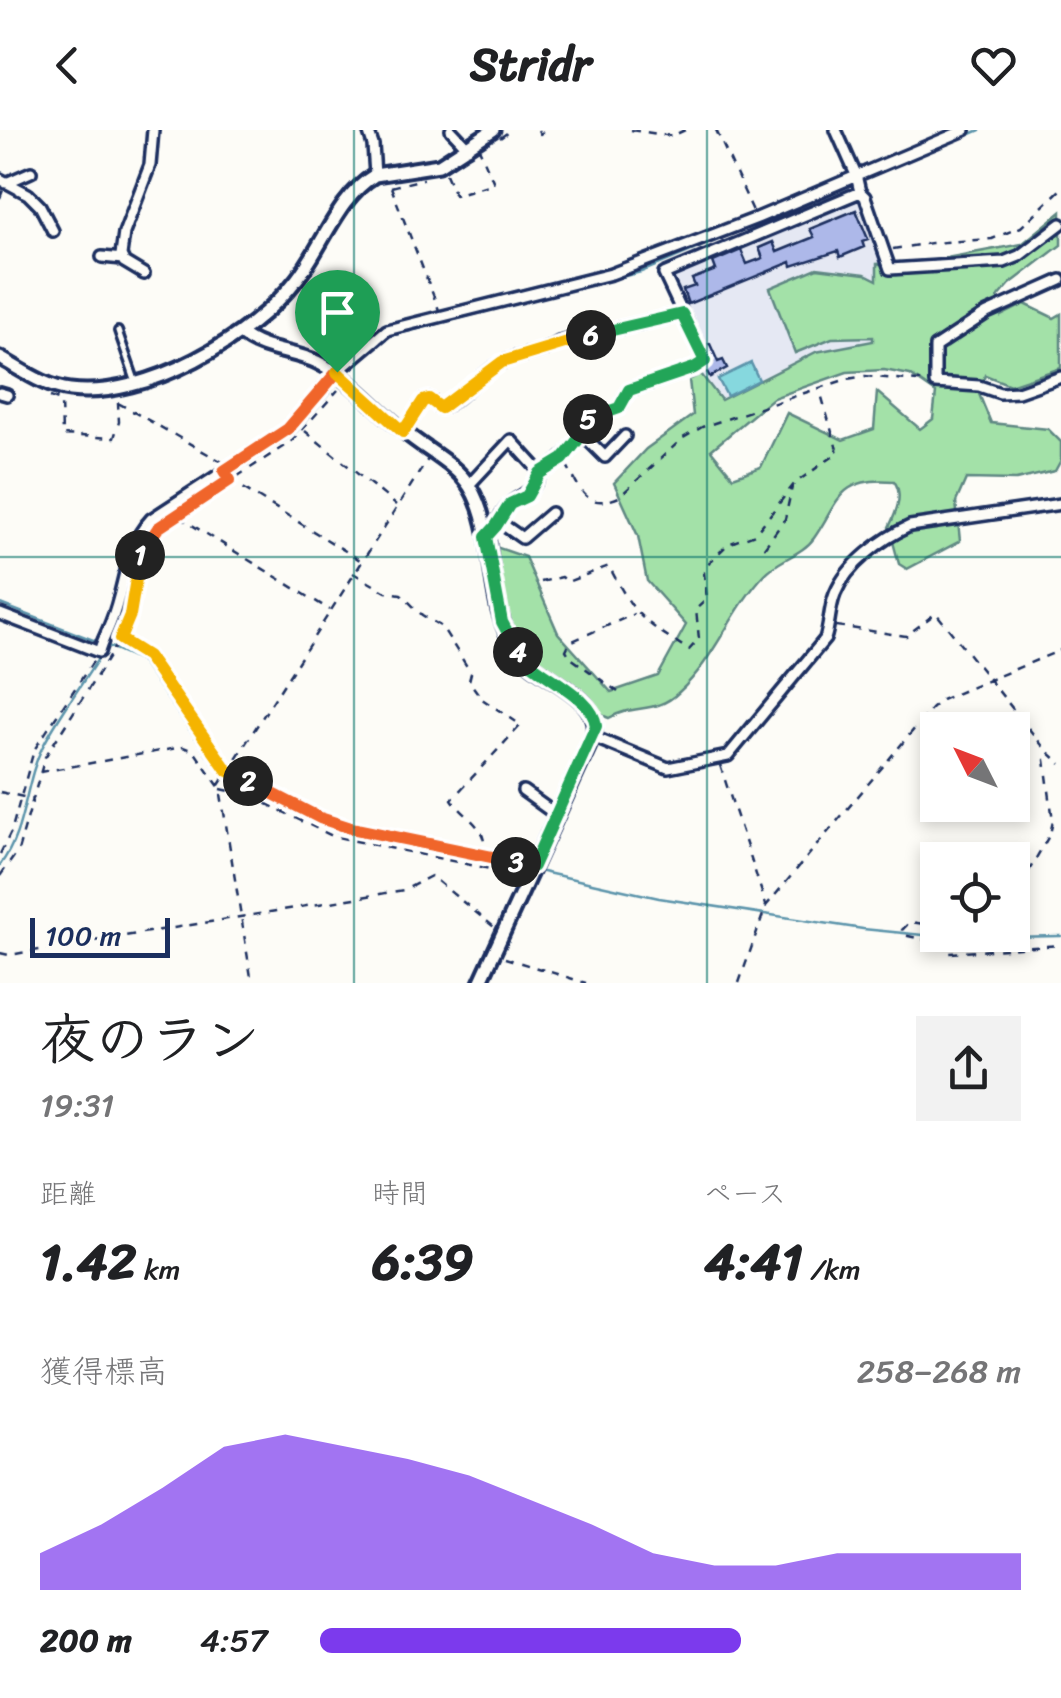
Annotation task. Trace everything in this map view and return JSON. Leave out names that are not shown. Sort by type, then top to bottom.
[{"type":"street","points":[[123,258],[124,233],[150,166],[153,130]]},
{"type":"street","points":[[368,130],[374,145],[375,174]]},
{"type":"street","points":[[451,130],[472,145]]},
{"type":"street","points":[[0,358],[61,388],[84,391],[136,383],[184,366],[240,333],[281,299],[350,197],[375,174],[432,167],[493,130]]},
{"type":"street","points":[[836,130],[890,269],[1004,262],[1019,256],[1061,224]]},
{"type":"street","points":[[100,648],[117,605],[127,557],[141,530],[151,519],[228,473],[288,429],[342,377],[374,338],[387,330],[611,274],[757,218],[965,130]]},
{"type":"street","points":[[3,181],[31,172]]},
{"type":"street","points":[[3,181],[22,188],[40,206],[53,231]]},
{"type":"street","points":[[486,537],[510,504],[527,496],[540,473],[563,459],[582,434],[588,418],[619,408],[629,390],[705,361],[664,274],[860,192]]},
{"type":"street","points":[[102,258],[123,258],[144,274]]},
{"type":"street","points":[[1061,280],[987,313],[936,347],[935,383],[979,386],[1000,393],[1018,392],[1061,377]]},
{"type":"street","points":[[403,432],[423,401],[429,399],[441,408],[449,405],[469,384],[502,362],[547,351],[560,342],[682,314]]},
{"type":"street","points":[[240,333],[260,346],[313,360],[342,377],[468,485],[479,507],[507,634],[526,662],[587,704],[596,718],[593,738],[480,983]]},
{"type":"street","points":[[582,434],[605,456],[625,436]]},
{"type":"street","points":[[468,485],[510,440],[540,473]]},
{"type":"street","points":[[593,738],[668,768],[728,756],[813,657],[830,626],[831,605],[845,576],[889,536],[910,526],[1061,504]]},
{"type":"street","points":[[499,522],[522,538],[551,513]]},
{"type":"street","points":[[0,614],[113,650]]},
{"type":"street","points":[[522,791],[555,814]]},
{"type":"lane","points":[[118,331],[136,383]]},
{"type":"path","points":[[538,130],[540,134],[546,130]]},
{"type":"path","points":[[631,130],[672,136],[685,130]]},
{"type":"path","points":[[716,130],[757,218]]},
{"type":"path","points":[[447,174],[456,195],[494,182],[472,145]]},
{"type":"path","points":[[375,174],[391,187],[441,314]]},
{"type":"path","points":[[391,187],[431,178]]},
{"type":"path","points":[[892,246],[894,252],[931,242],[992,239],[1021,227],[1061,189]]},
{"type":"path","points":[[563,459],[588,498],[608,502],[619,497],[683,438],[702,427],[819,387],[865,376],[935,383]]},
{"type":"path","points":[[144,546],[158,528],[228,473],[304,430],[342,377]]},
{"type":"path","points":[[541,582],[562,578],[567,582],[609,566],[635,613],[689,650],[699,639],[696,609],[706,599],[704,572],[710,562],[728,544],[755,534],[792,486],[838,452],[819,387]]},
{"type":"path","points":[[47,395],[61,402],[62,434],[114,438],[119,422],[118,403],[220,459],[228,473],[361,560]]},
{"type":"path","points":[[304,430],[397,506]]},
{"type":"path","points":[[219,787],[432,454]]},
{"type":"path","points":[[764,548],[786,519],[792,486]]},
{"type":"path","points":[[176,516],[331,611]]},
{"type":"path","points":[[0,876],[18,851],[45,757],[120,639],[130,615],[140,557]]},
{"type":"path","points":[[353,573],[386,592],[401,594],[422,615],[442,626],[471,673],[469,682],[482,699],[521,725],[452,799],[484,833],[483,856]]},
{"type":"path","points":[[618,692],[571,658],[566,650],[570,642],[635,613]]},
{"type":"path","points":[[830,626],[906,636],[936,613],[1061,764]]},
{"type":"path","points":[[120,639],[147,656],[227,770],[320,818],[483,856],[530,872]]},
{"type":"path","points":[[0,854],[11,832],[34,750],[100,648]]},
{"type":"path","points":[[739,983],[766,906],[930,710],[942,700],[1061,650]]},
{"type":"path","points":[[40,772],[190,748],[219,787],[252,983]]},
{"type":"path","points":[[1030,872],[1047,846],[1053,820],[1045,760],[1051,754]]},
{"type":"path","points":[[718,758],[766,906]]},
{"type":"path","points":[[219,787],[252,796],[332,836],[530,872]]},
{"type":"path","points":[[0,792],[33,800]]},
{"type":"path","points":[[0,954],[9,956],[404,890],[430,876],[503,934]]},
{"type":"path","points":[[920,923],[910,922],[902,930],[904,935],[920,939]]},
{"type":"path","points":[[1030,948],[1061,946]]},
{"type":"path","points":[[494,954],[586,983]]},
{"type":"shaded area","points":[[858,195],[863,198],[911,343],[717,413],[699,368],[708,364],[668,278],[671,273]]},
{"type":"green space","points":[[1061,212],[1061,245],[998,298],[1001,316],[1025,304],[1054,318],[1061,314],[1061,368],[1010,385],[985,375],[979,394],[991,423],[1048,429],[1061,442],[1061,460],[1055,471],[1016,480],[966,479],[956,502],[960,541],[907,569],[899,564],[889,527],[899,498],[894,481],[851,487],[842,494],[809,544],[770,569],[753,588],[703,665],[679,692],[662,704],[609,718],[573,704],[507,624],[496,547],[525,557],[558,633],[611,692],[658,676],[686,625],[647,581],[638,536],[614,483],[646,449],[693,415],[689,380],[701,374],[721,400],[816,352],[873,341],[873,337],[832,338],[795,353],[770,288],[817,268],[865,274],[877,280],[877,264],[930,261],[1022,244]],"holes":[[[884,370],[910,375],[936,393],[933,419],[920,429],[877,392],[874,429],[843,440],[787,413],[761,467],[733,477],[711,450],[773,398],[847,372]]]},
{"type":"water","points":[[751,363],[759,380],[727,396],[718,379]]},
{"type":"building","points":[[856,210],[868,239],[862,241],[864,247],[840,257],[838,251],[792,266],[791,262],[688,304],[683,290],[695,286],[692,279],[716,270],[713,262],[741,250],[747,264],[763,258],[759,248],[773,242],[777,252],[814,237],[810,229]]},
{"type":"building","points":[[710,344],[718,362],[723,360],[727,368],[710,377],[706,370],[713,362],[706,345]]},
{"type":"waterway","points":[[862,180],[980,130]]},
{"type":"waterway","points":[[347,373],[386,337],[641,272],[854,183]]},
{"type":"waterway","points":[[138,546],[151,527],[297,431],[339,382]]},
{"type":"waterway","points":[[0,865],[15,838],[43,746],[118,625],[132,563]]},
{"type":"waterway","points":[[0,604],[101,643]]},
{"type":"waterway","points":[[108,646],[140,660],[214,764],[240,787],[336,831],[526,868]]},
{"type":"waterway","points":[[538,871],[659,898],[863,929],[953,938],[1061,936]]},
{"type":"route","points":[[682,314],[705,361],[629,390],[619,408],[588,418],[584,432],[563,459],[540,473],[527,496],[510,504],[486,537],[502,622],[517,651],[539,672],[587,704],[596,718],[593,738],[533,866],[351,828],[320,818],[227,770],[147,656],[120,639],[130,615],[140,557],[150,536],[230,480],[224,471],[288,429],[337,372],[403,432],[423,401],[429,399],[441,408],[449,405],[469,384],[502,362],[547,351],[560,342],[682,314]]}]
